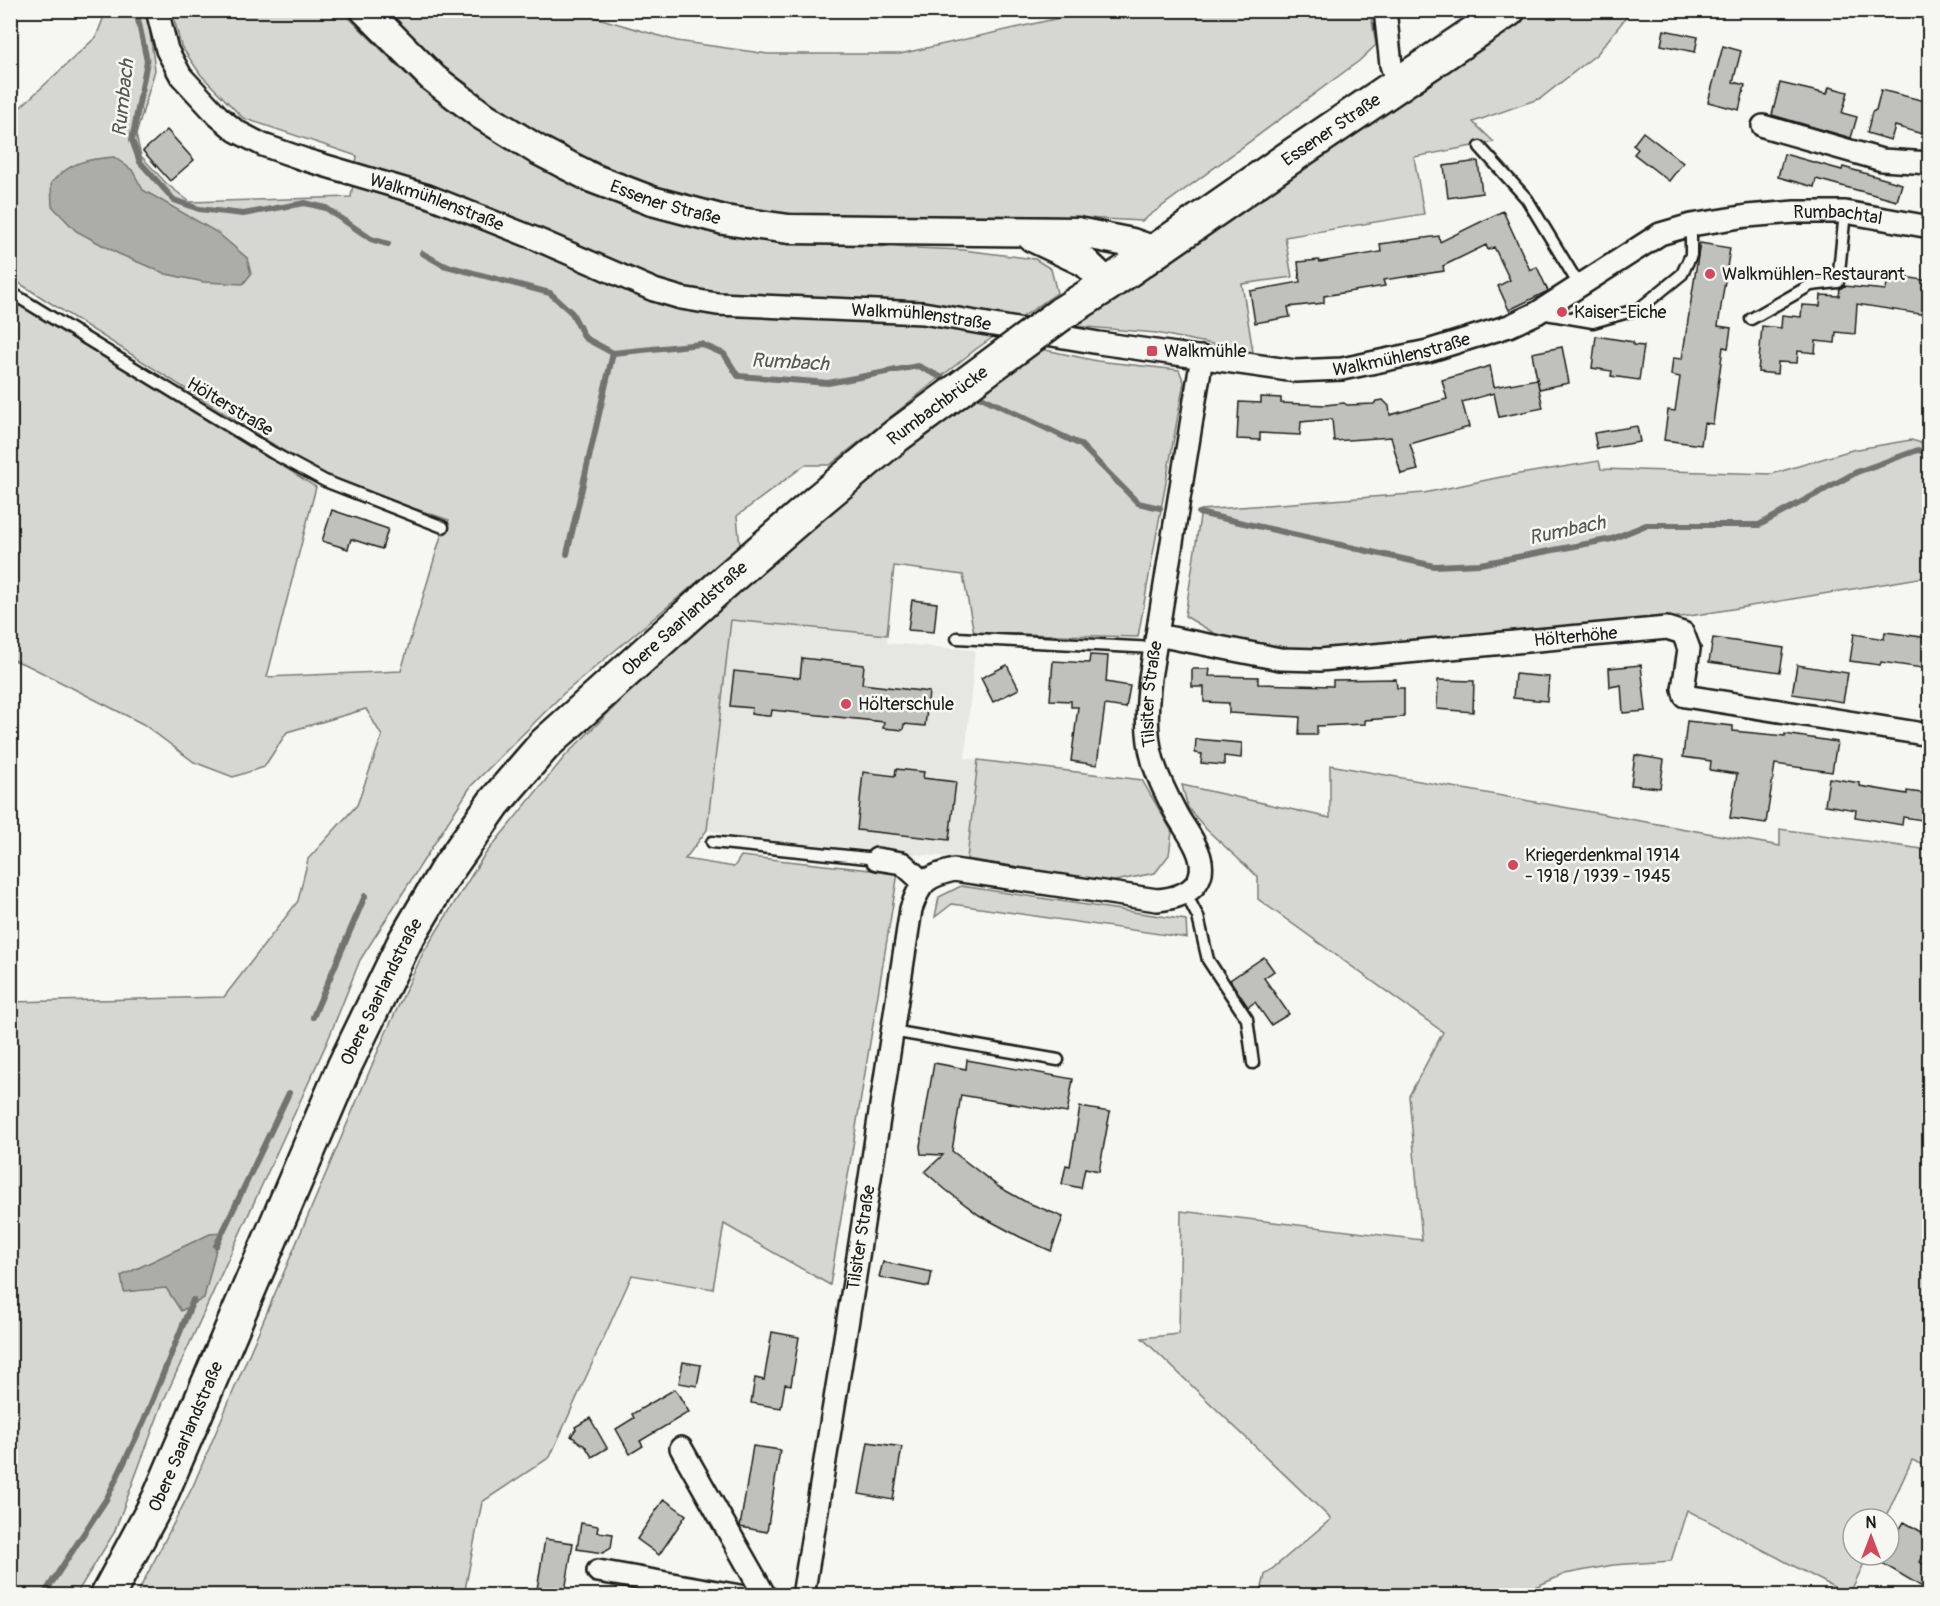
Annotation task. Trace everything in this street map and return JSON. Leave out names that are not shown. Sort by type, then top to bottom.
[{"type":"main road","name":"Essener Straße","points":[[365,10],[433,78],[480,114],[538,150],[592,178],[652,201],[723,220],[789,229],[1077,232],[1132,243],[1155,251]]},
{"type":"main road","name":"Essener Straße","points":[[1061,314],[1508,10]]},
{"type":"main road","name":"Essener Straße","points":[[1022,232],[1085,262],[1108,284]]},
{"type":"main road","name":"Rumbachbrücke","points":[[818,501],[896,436],[1061,314]]},
{"type":"main road","name":"Obere Saarlandstraße","points":[[107,1596],[159,1499],[344,1067],[405,941],[445,873],[494,803],[545,744],[818,501]]},
{"type":"street","name":"Walkmühlenstraße","points":[[157,10],[166,50],[181,76],[218,116],[237,131],[263,145],[428,196],[534,238],[654,290],[681,298],[717,304],[923,313],[1099,343],[1295,371],[1342,369],[1428,351],[1509,326],[1537,313],[1660,234],[1691,225],[1747,216]]},
{"type":"street","points":[[1385,10],[1391,65],[1398,86]]},
{"type":"street","points":[[1763,126],[1882,160],[1929,163]]},
{"type":"street","name":"Rumbachtal","points":[[1747,216],[1795,212],[1845,212],[1929,227]]},
{"type":"street","name":"Tilsiter Straße","points":[[1186,894],[1197,884],[1200,862],[1195,844],[1178,817],[1153,762],[1148,736],[1147,707],[1202,357]]},
{"type":"street","name":"Hölterhöhe","points":[[1156,642],[1280,659],[1320,660],[1667,628],[1683,633],[1689,649],[1683,689],[1685,696],[1929,735]]},
{"type":"street","points":[[876,859],[902,863],[924,883],[933,875],[954,870],[1157,900],[1171,899],[1186,894]]},
{"type":"street","name":"Tilsiter Straße","points":[[804,1596],[911,909],[924,883]]},
{"type":"street","points":[[681,1448],[765,1596]]},
{"type":"street","points":[[598,1571],[740,1596]]},
{"type":"lane","points":[[1480,147],[1527,199],[1579,285]]},
{"type":"lane","points":[[1751,319],[1811,285],[1838,282],[1845,212]]},
{"type":"lane","points":[[1537,313],[1593,322],[1639,309],[1682,274],[1690,255],[1691,225]]},
{"type":"lane","name":"Hölterstraße","points":[[10,292],[273,453],[325,482],[443,527]]},
{"type":"lane","points":[[957,638],[1156,642]]},
{"type":"lane","points":[[712,842],[876,859]]},
{"type":"lane","points":[[1186,894],[1198,917],[1208,960],[1247,1019],[1253,1063]]},
{"type":"lane","points":[[892,1031],[1058,1060]]},
{"type":"shaded area","points":[[1370,10],[1376,45],[1359,61],[1142,221],[1045,216],[767,214],[650,186],[536,135],[444,67],[387,11],[574,11],[677,41],[768,54],[900,54],[1090,11]]},
{"type":"shaded area","points":[[106,11],[147,11],[155,70],[136,135],[141,156],[167,184],[190,202],[351,197],[357,156],[243,118],[201,75],[181,46],[172,11],[342,11],[414,82],[535,165],[645,213],[773,242],[963,250],[1035,259],[1051,269],[1057,293],[976,349],[830,465],[805,465],[737,516],[740,546],[563,694],[471,786],[360,960],[328,1040],[163,1402],[114,1533],[75,1596],[11,1595],[11,1002],[224,997],[298,901],[308,859],[357,805],[382,736],[366,709],[287,732],[264,767],[233,777],[194,762],[143,724],[11,659],[10,298],[111,358],[316,487],[267,677],[401,671],[441,536],[449,520],[331,481],[11,278],[11,116],[96,37]]},
{"type":"shaded area","points":[[1536,11],[1631,11],[1597,54],[1541,98],[1473,122],[1494,142],[1414,157],[1424,214],[1285,237],[1292,277],[1242,284],[1253,352],[1156,333],[1075,326],[1270,190]]},
{"type":"shaded area","points":[[1888,11],[1929,11],[1929,20]]},
{"type":"shaded area","points":[[114,157],[132,170],[143,190],[218,233],[247,258],[251,274],[243,284],[204,282],[166,274],[119,254],[76,231],[52,206],[51,183],[72,166],[95,159]]},
{"type":"shaded area","points":[[1041,349],[1097,361],[1179,370],[1184,382],[1138,637],[974,633],[963,575],[894,566],[887,635],[731,620],[707,830],[685,859],[734,867],[741,856],[898,873],[830,1285],[724,1224],[713,1289],[632,1275],[550,1457],[482,1502],[464,1595],[136,1596],[193,1486],[384,1037],[423,953],[483,857],[566,755],[695,627],[818,518],[934,427]]},
{"type":"shaded area","points":[[1911,440],[1929,445],[1929,579],[1925,577],[1690,616],[1303,650],[1219,636],[1185,616],[1201,510],[1424,493],[1501,477],[1599,461],[1601,469],[1772,474],[1852,450]]},
{"type":"shaded area","name":"Hölterschule","points":[[731,619],[887,635],[887,643],[975,650],[965,758],[978,760],[967,859],[738,837],[707,830]]},
{"type":"shaded area","points":[[978,760],[1142,780],[1172,832],[1169,855],[1155,873],[1110,882],[967,859]]},
{"type":"shaded area","points":[[1330,765],[1780,846],[1780,829],[1929,850],[1929,1467],[1912,1460],[1890,1507],[1841,1507],[1841,1567],[1862,1567],[1849,1595],[1687,1510],[1671,1561],[1613,1565],[1565,1574],[1516,1595],[1260,1595],[1265,1575],[1331,1519],[1142,1338],[1179,1334],[1181,1211],[1422,1240],[1409,1096],[1443,1032],[1258,899],[1258,877],[1207,830],[1188,808],[1182,785],[1330,818]]},
{"type":"shaded area","points":[[961,886],[1186,920],[1187,938],[952,904],[935,917],[939,897]]},
{"type":"shaded area","points":[[220,1233],[204,1298],[181,1311],[166,1288],[124,1292],[121,1276],[210,1234]]},
{"type":"building","points":[[1664,30],[1698,37],[1695,52],[1661,45]]},
{"type":"building","points":[[1723,46],[1741,51],[1733,82],[1745,85],[1739,110],[1708,102]]},
{"type":"building","points":[[1780,83],[1827,94],[1829,87],[1848,92],[1842,113],[1857,117],[1851,138],[1772,115]]},
{"type":"building","points":[[1881,90],[1929,102],[1929,136],[1895,126],[1891,140],[1867,133]]},
{"type":"building","points":[[167,130],[194,160],[170,181],[143,151]]},
{"type":"building","points":[[1643,132],[1683,163],[1669,181],[1634,154],[1638,149],[1633,145]]},
{"type":"building","points":[[1784,154],[1842,170],[1843,167],[1902,184],[1897,201],[1816,179],[1814,187],[1778,177]]},
{"type":"building","points":[[1478,161],[1482,193],[1448,198],[1444,166]]},
{"type":"building","points":[[1503,211],[1530,270],[1537,267],[1548,291],[1509,310],[1498,286],[1510,280],[1494,247],[1488,250],[1486,245],[1443,266],[1444,271],[1383,280],[1385,286],[1324,296],[1324,303],[1288,307],[1290,317],[1255,323],[1250,291],[1300,282],[1298,262],[1319,260],[1320,262],[1381,252],[1380,244],[1439,236],[1440,242]]},
{"type":"building","points":[[1700,243],[1730,248],[1718,326],[1731,328],[1728,348],[1723,347],[1713,424],[1704,423],[1701,445],[1664,440],[1668,410],[1675,411],[1680,377],[1671,375],[1673,358],[1682,359]]},
{"type":"building","points":[[1888,274],[1929,281],[1926,315],[1857,304],[1855,334],[1836,332],[1835,343],[1816,341],[1815,353],[1798,351],[1797,363],[1778,362],[1777,374],[1758,372],[1762,326],[1781,328],[1782,315],[1801,317],[1802,305],[1820,306],[1821,295],[1839,296],[1840,289],[1844,286],[1886,290]]},
{"type":"building","points":[[1596,336],[1644,346],[1639,380],[1611,376],[1612,371],[1592,368]]},
{"type":"building","points":[[1562,347],[1569,383],[1539,389],[1532,353]]},
{"type":"building","points":[[1490,366],[1494,387],[1537,379],[1543,408],[1499,417],[1494,393],[1462,402],[1469,427],[1410,444],[1418,470],[1401,474],[1391,437],[1334,441],[1332,419],[1301,422],[1300,435],[1260,433],[1260,440],[1237,439],[1239,402],[1261,403],[1261,397],[1281,398],[1281,403],[1325,405],[1374,404],[1376,401],[1383,400],[1389,406],[1390,415],[1447,399],[1442,380]]},
{"type":"building","points":[[1637,426],[1640,442],[1597,449],[1594,433]]},
{"type":"building","points":[[332,510],[388,529],[382,549],[351,539],[348,549],[322,541]]},
{"type":"building","points":[[912,600],[937,603],[934,632],[908,630]]},
{"type":"building","points":[[1885,632],[1929,638],[1929,669],[1881,662],[1880,665],[1850,661],[1854,634],[1884,639]]},
{"type":"building","points":[[1713,638],[1784,648],[1780,672],[1709,662]]},
{"type":"building","points":[[1090,655],[1108,656],[1106,682],[1130,686],[1126,708],[1105,705],[1097,765],[1071,761],[1078,707],[1071,707],[1071,701],[1050,700],[1053,661],[1089,663]]},
{"type":"building","points":[[802,658],[864,665],[862,684],[929,692],[925,726],[904,724],[903,730],[883,728],[884,722],[772,710],[771,716],[767,716],[751,714],[752,708],[730,706],[734,671],[800,678]]},
{"type":"building","points":[[1007,665],[1019,689],[993,702],[981,678]]},
{"type":"building","points":[[1641,665],[1646,711],[1623,713],[1621,685],[1610,687],[1609,668]]},
{"type":"building","points":[[1797,665],[1848,673],[1843,702],[1792,694]]},
{"type":"building","points":[[1192,669],[1210,669],[1209,676],[1258,677],[1258,684],[1333,686],[1333,680],[1396,679],[1397,688],[1404,688],[1404,717],[1365,720],[1365,724],[1317,726],[1317,735],[1299,735],[1300,717],[1229,713],[1229,703],[1204,702],[1204,687],[1192,687]]},
{"type":"building","points":[[1515,674],[1549,677],[1547,701],[1513,698]]},
{"type":"building","points":[[1438,680],[1474,681],[1473,712],[1437,709]]},
{"type":"building","points":[[1687,721],[1733,726],[1733,731],[1785,736],[1785,734],[1837,742],[1832,772],[1775,764],[1766,823],[1730,818],[1737,774],[1710,770],[1711,761],[1683,757]]},
{"type":"building","points":[[1196,739],[1242,743],[1241,758],[1224,756],[1224,765],[1201,763],[1202,754],[1195,753]]},
{"type":"building","points":[[1635,755],[1664,760],[1660,788],[1631,785]]},
{"type":"building","points":[[896,769],[924,772],[923,778],[956,782],[949,840],[857,830],[863,772],[895,776]]},
{"type":"building","points":[[1829,778],[1907,794],[1907,791],[1929,794],[1929,821],[1903,817],[1902,825],[1855,817],[1856,810],[1825,805]]},
{"type":"building","points":[[1264,957],[1274,971],[1264,978],[1289,1014],[1271,1025],[1255,1002],[1248,1007],[1230,980]]},
{"type":"building","points":[[967,1060],[1073,1079],[1067,1113],[961,1095],[952,1151],[999,1187],[1026,1202],[1063,1217],[1051,1251],[979,1215],[925,1172],[943,1155],[921,1154],[920,1146],[934,1063],[966,1069]]},
{"type":"building","points":[[1080,1107],[1110,1112],[1099,1171],[1085,1168],[1081,1188],[1062,1184],[1066,1165],[1070,1166]]},
{"type":"building","points":[[883,1262],[932,1272],[929,1287],[879,1277]]},
{"type":"building","points":[[772,1332],[799,1337],[791,1385],[785,1384],[781,1408],[751,1403],[755,1378],[764,1380]]},
{"type":"building","points":[[683,1362],[701,1365],[697,1386],[679,1383]]},
{"type":"building","points":[[675,1389],[689,1412],[640,1441],[643,1446],[630,1454],[616,1429],[634,1418],[632,1414]]},
{"type":"building","points":[[590,1418],[607,1448],[592,1457],[586,1447],[571,1436],[575,1427]]},
{"type":"building","points":[[868,1442],[902,1447],[893,1500],[859,1494]]},
{"type":"building","points":[[753,1446],[780,1450],[767,1532],[740,1527]]},
{"type":"building","points":[[664,1499],[686,1515],[659,1555],[637,1539]]},
{"type":"building","points":[[1904,1522],[1929,1536],[1929,1546],[1920,1562],[1929,1568],[1929,1591],[1888,1567],[1901,1567],[1901,1527]]},
{"type":"building","points":[[581,1523],[598,1526],[597,1532],[613,1534],[611,1548],[603,1553],[577,1549]]},
{"type":"building","points":[[545,1539],[573,1543],[565,1591],[557,1590],[556,1596],[536,1596]]},
{"type":"waterway","name":"Rumbach","points":[[136,10],[147,61],[132,140],[140,162],[174,200],[199,209],[243,214],[305,203],[326,208],[371,239],[388,244]]},
{"type":"waterway","name":"Rumbach","points":[[422,253],[443,265],[550,293],[572,313],[585,338],[613,353],[701,344],[724,354],[738,376],[828,383],[918,366],[953,383]]},
{"type":"waterway","points":[[567,554],[613,353]]},
{"type":"waterway","name":"Rumbach","points":[[973,393],[1081,445],[1138,503],[1160,508]]},
{"type":"waterway","name":"Rumbach","points":[[1199,513],[1434,566],[1480,564],[1612,539],[1646,525],[1759,525],[1857,472],[1918,450],[1930,454]]},
{"type":"waterway","points":[[313,1017],[365,896]]},
{"type":"waterway","points":[[216,1246],[289,1093]]},
{"type":"waterway","points":[[43,1596],[107,1498],[144,1421],[193,1300]]},
{"type":"place","name":"Walkmühlen-Restaurant","points":[[1710,274]]},
{"type":"place","name":"Kaiser-Eiche","points":[[1562,312]]},
{"type":"place","name":"Walkmühle","points":[[1152,351]]},
{"type":"place","name":"Hölterschule","points":[[846,704]]},
{"type":"place","name":"Kriegerdenkmal 1914 - 1918 / 1939 - 1945","points":[[1513,865]]}]
